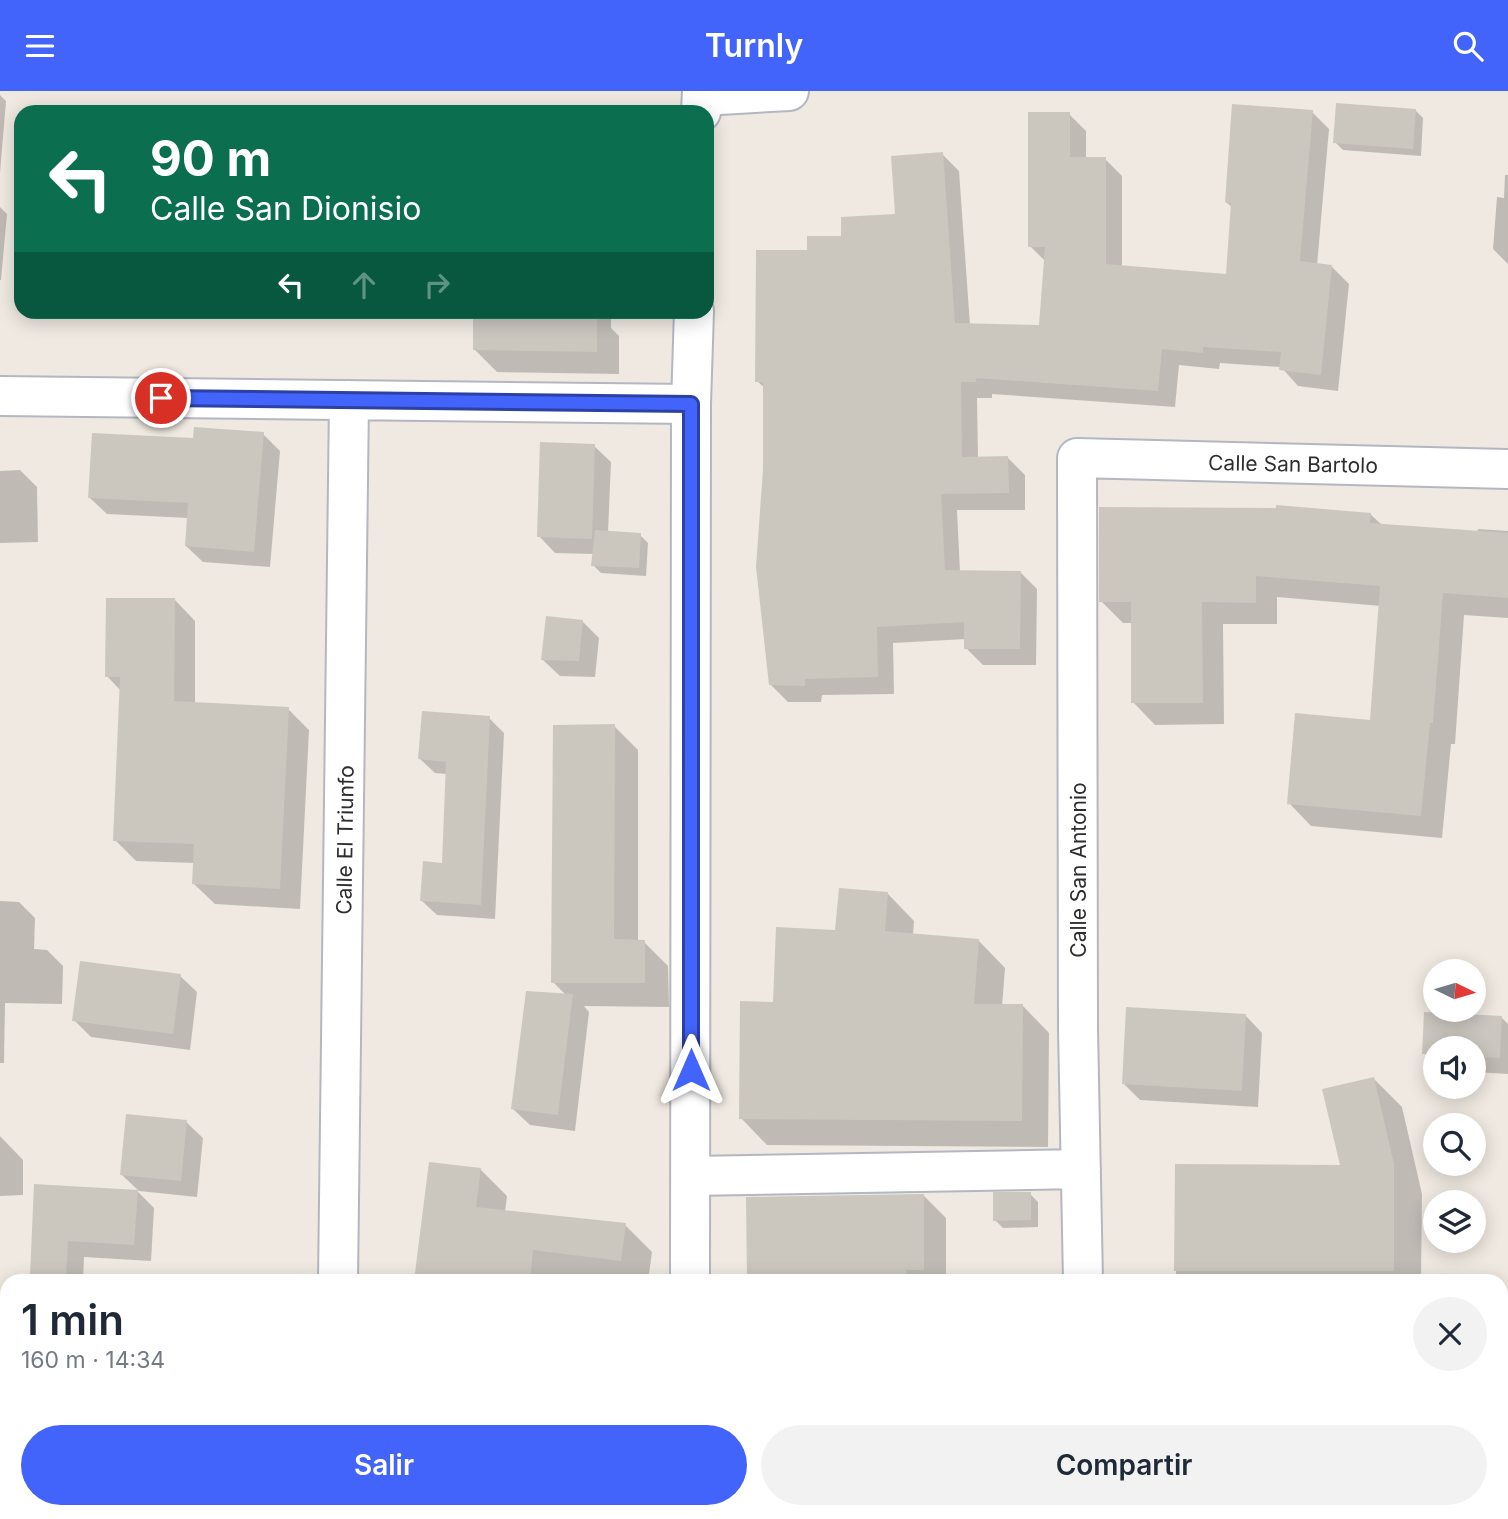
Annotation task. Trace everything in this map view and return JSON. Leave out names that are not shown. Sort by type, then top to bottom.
[{"type":"street","points":[[702,100],[789,91]]},
{"type":"street","points":[[690,1274],[691,404],[694,319]]},
{"type":"street","points":[[0,396],[691,404]]},
{"type":"street","name":"Calle El Triunfo","points":[[338,1274],[349,400]]},
{"type":"street","name":"Calle San Bartolo","points":[[1077,459],[1508,469]]},
{"type":"street","name":"Calle San Antonio","points":[[1077,459],[1083,1274]]},
{"type":"street","points":[[691,1176],[1081,1168]]},
{"type":"building","points":[[1336,103],[1416,109],[1413,149],[1333,143]]},
{"type":"building","points":[[1232,104],[1313,110],[1300,261],[1332,265],[1321,375],[1279,370],[1281,352],[1203,347],[1203,353],[1162,349],[1158,391],[976,378],[976,382],[961,382],[962,457],[1008,456],[1009,493],[941,494],[945,570],[1021,571],[1020,649],[964,649],[964,622],[877,627],[878,677],[805,679],[805,686],[769,685],[756,567],[763,469],[763,382],[755,382],[756,250],[807,250],[807,236],[841,236],[841,217],[895,214],[891,156],[943,152],[955,323],[1039,325],[1045,247],[1028,247],[1028,112],[1070,112],[1070,157],[1106,157],[1106,264],[1226,274],[1231,203],[1225,202]]},
{"type":"building","points":[[473,319],[597,319],[597,352],[473,350]]},
{"type":"building","points":[[194,427],[264,432],[254,552],[185,546],[188,503],[88,498],[92,433],[193,438]]},
{"type":"building","points":[[540,442],[595,444],[592,539],[537,537]]},
{"type":"building","points":[[1276,505],[1371,513],[1370,523],[1508,533],[1508,598],[1443,593],[1433,723],[1430,723],[1421,816],[1287,804],[1295,713],[1370,720],[1380,586],[1256,576],[1256,603],[1202,602],[1203,703],[1131,703],[1131,602],[1099,602],[1099,507],[1276,508]]},
{"type":"building","points":[[595,530],[641,533],[639,568],[591,566]]},
{"type":"building","points":[[106,598],[175,598],[174,701],[289,707],[280,889],[192,884],[194,844],[113,841],[120,677],[105,677]]},
{"type":"building","points":[[546,616],[583,620],[579,661],[541,660]]},
{"type":"building","points":[[422,711],[490,716],[481,905],[420,901],[423,861],[442,863],[446,762],[418,759]]},
{"type":"building","points":[[615,724],[614,939],[645,940],[645,983],[551,983],[553,725]]},
{"type":"building","points":[[839,888],[888,892],[885,931],[979,939],[974,1004],[1023,1004],[1022,1121],[739,1119],[740,1001],[773,1002],[776,927],[835,930]]},
{"type":"building","points":[[80,961],[181,974],[173,1034],[72,1021]]},
{"type":"building","points":[[526,991],[573,994],[558,1115],[511,1109]]},
{"type":"building","points":[[1126,1007],[1246,1014],[1242,1091],[1122,1084]]},
{"type":"building","points":[[1486,1015],[1502,1016],[1500,1058],[1486,1057],[1486,1036],[1423,1036],[1422,1054],[1424,1022],[1486,1022]]},
{"type":"building","points":[[1374,1077],[1394,1164],[1394,1271],[1174,1271],[1175,1164],[1340,1165],[1322,1089]]},
{"type":"building","points":[[126,1114],[187,1120],[181,1181],[120,1175]]},
{"type":"building","points":[[429,1162],[481,1168],[476,1207],[626,1223],[621,1261],[533,1250],[531,1274],[415,1274]]},
{"type":"building","points":[[34,1184],[138,1190],[134,1245],[68,1241],[66,1274],[30,1274]]},
{"type":"building","points":[[993,1192],[1031,1192],[1031,1220],[993,1221]]},
{"type":"building","points":[[924,1194],[924,1270],[906,1270],[906,1274],[747,1274],[746,1197]]},
{"type":"route","points":[[161,398],[691,404],[691,1070]]}]
